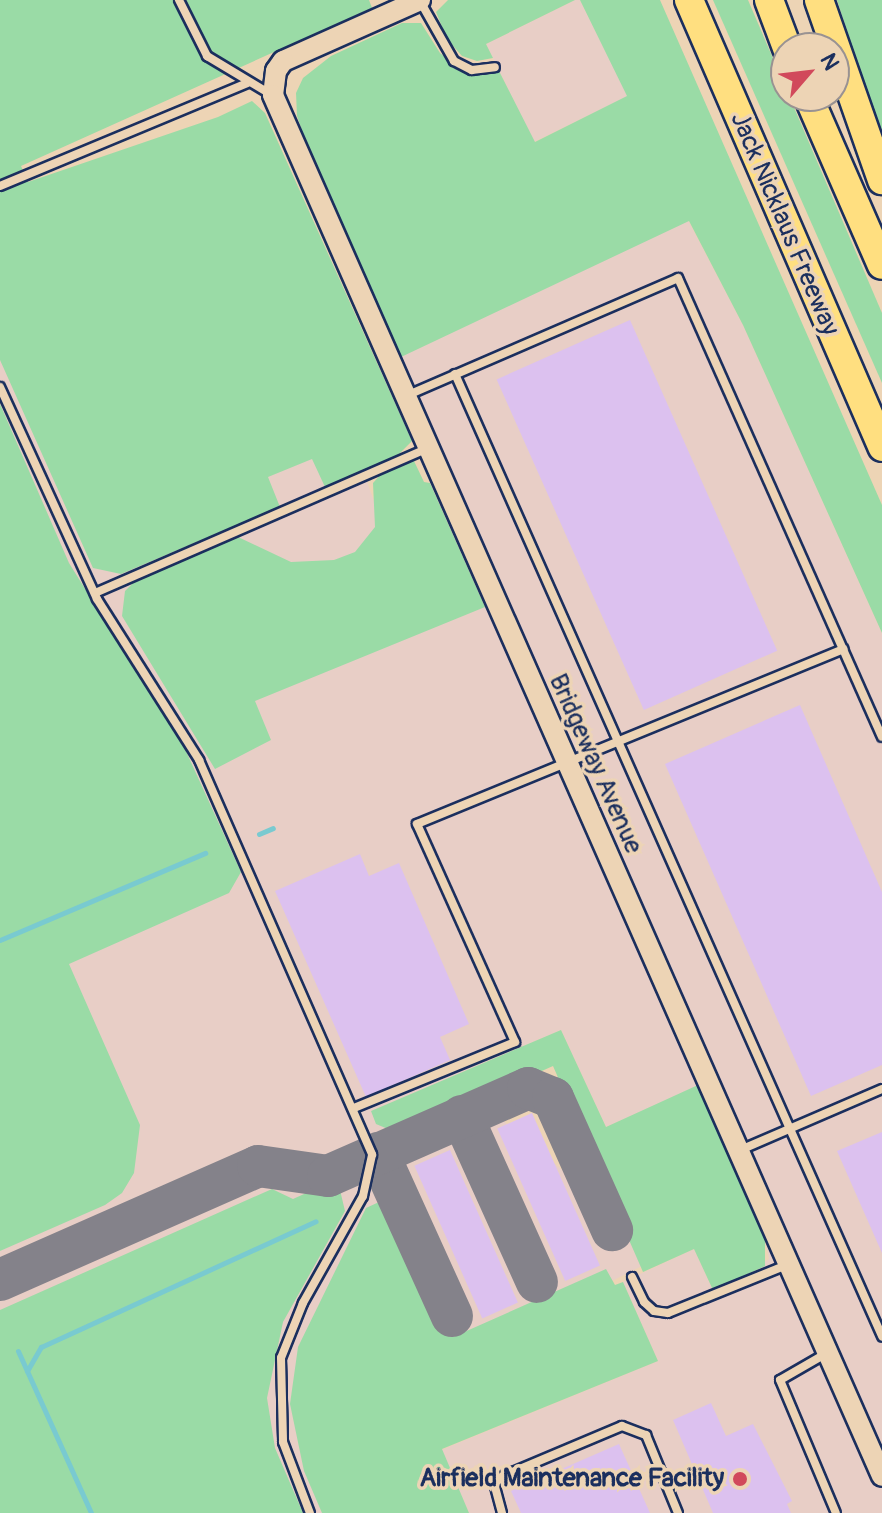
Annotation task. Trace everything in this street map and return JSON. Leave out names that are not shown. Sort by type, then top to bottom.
[{"type":"highway","name":"Jack Nicklaus Freeway","points":[[689,0],[882,447]]},
{"type":"highway","points":[[769,0],[781,32]]},
{"type":"highway","points":[[819,0],[882,180]]},
{"type":"highway","points":[[815,112],[882,265]]},
{"type":"street","points":[[273,95],[276,71],[295,55],[413,2]]},
{"type":"street","name":"Bridgeway Avenue","points":[[273,95],[426,449],[882,1476]]},
{"type":"lane","points":[[179,0],[207,56],[247,83],[273,95]]},
{"type":"lane","points":[[413,2],[454,61],[472,70],[495,67]]},
{"type":"lane","points":[[0,186],[247,83]]},
{"type":"lane","points":[[404,397],[678,278],[882,737]]},
{"type":"lane","points":[[455,374],[617,745],[882,1336]]},
{"type":"lane","points":[[0,387],[95,593],[199,760],[372,1155],[370,1175],[303,1303],[281,1358],[283,1442],[310,1513]]},
{"type":"lane","points":[[95,593],[426,449]]},
{"type":"lane","points":[[354,1108],[515,1042],[417,824],[567,766],[843,649]]},
{"type":"lane","points":[[738,1152],[882,1089]]},
{"type":"lane","points":[[632,1277],[644,1302],[668,1313],[788,1265]]},
{"type":"lane","points":[[827,1353],[780,1380],[836,1513]]},
{"type":"lane","points":[[502,1513],[494,1484],[503,1476],[622,1426],[646,1435],[678,1513]]},
{"type":"shaded area","points":[[580,0],[628,96],[534,142],[486,44]]},
{"type":"shaded area","points":[[688,220],[743,325],[882,633],[882,1513],[469,1513],[441,1450],[658,1361],[623,1282],[694,1249],[713,1290],[769,1259],[765,1236],[698,1086],[606,1127],[561,1030],[451,1077],[664,1255],[310,1432],[346,1513],[0,1513],[0,250],[346,424],[390,545],[485,607],[379,367]]},
{"type":"green space","points":[[0,0],[369,0],[372,8],[21,166],[28,182],[218,117],[252,101],[265,113],[412,441],[398,455],[325,487],[312,459],[268,477],[280,507],[121,574],[93,568],[0,360]]},
{"type":"green space","points":[[448,0],[575,0],[486,44],[493,58],[477,61],[462,56],[447,39],[436,12]]},
{"type":"green space","points":[[580,0],[660,0],[882,505],[882,633],[743,325],[689,221],[401,357],[308,148],[297,116],[296,93],[303,78],[331,56],[402,23],[421,23],[440,53],[461,70],[486,73],[498,69],[535,142],[627,96]]},
{"type":"green space","points":[[713,0],[748,0],[770,51],[770,112],[796,112],[882,313],[882,383]]},
{"type":"green space","points":[[837,0],[882,0],[882,131],[863,81],[850,32],[847,32]]},
{"type":"green space","points":[[0,404],[69,563],[185,749],[241,872],[229,893],[69,964],[140,1125],[134,1173],[122,1193],[105,1205],[0,1251]]},
{"type":"green space","points":[[414,461],[424,482],[430,483],[485,607],[255,701],[271,740],[215,769],[122,616],[125,591],[135,581],[238,537],[291,562],[334,560],[355,552],[375,527],[373,483],[383,472]]},
{"type":"green space","points":[[561,1030],[606,1127],[698,1085],[765,1236],[765,1266],[713,1290],[694,1249],[643,1272],[553,1066],[400,1134],[376,1124],[371,1111]]},
{"type":"green space","points":[[324,1185],[340,1190],[345,1211],[283,1322],[267,1398],[275,1448],[303,1513],[0,1513],[0,1310],[272,1189],[293,1199]]},
{"type":"green space","points":[[379,1202],[396,1211],[453,1337],[606,1269],[615,1285],[623,1282],[658,1361],[442,1449],[469,1513],[322,1513],[304,1471],[290,1404],[298,1347],[366,1208]]},
{"type":"building","points":[[630,320],[777,651],[644,710],[497,379]]},
{"type":"building","points":[[800,705],[882,892],[882,1065],[811,1096],[665,764]]},
{"type":"building","points":[[360,854],[369,876],[399,863],[469,1024],[440,1037],[450,1060],[366,1097],[275,891]]},
{"type":"building","points":[[532,1113],[600,1266],[565,1281],[497,1128]]},
{"type":"building","points":[[882,1132],[882,1253],[837,1151]]},
{"type":"building","points":[[450,1150],[518,1303],[482,1318],[414,1166]]},
{"type":"building","name":"Airfield Maintenance Facility","points":[[711,1403],[726,1436],[753,1424],[792,1501],[787,1504],[791,1513],[713,1513],[673,1420]]},
{"type":"building","points":[[619,1444],[650,1513],[521,1513],[511,1491]]},
{"type":"waterway","points":[[259,834],[273,828]]},
{"type":"waterway","points":[[0,940],[205,853]]},
{"type":"waterway","points":[[27,1371],[41,1347],[316,1221]]},
{"type":"waterway","points":[[18,1351],[91,1513]]},
{"type":"taxiway","points":[[0,1280],[258,1166],[328,1176],[528,1088],[553,1098],[612,1230]]},
{"type":"taxiway","points":[[462,1116],[537,1282]]},
{"type":"taxiway","points":[[378,1153],[452,1316]]},
{"type":"place","name":"Airfield Maintenance Facility","points":[[740,1479]]}]
